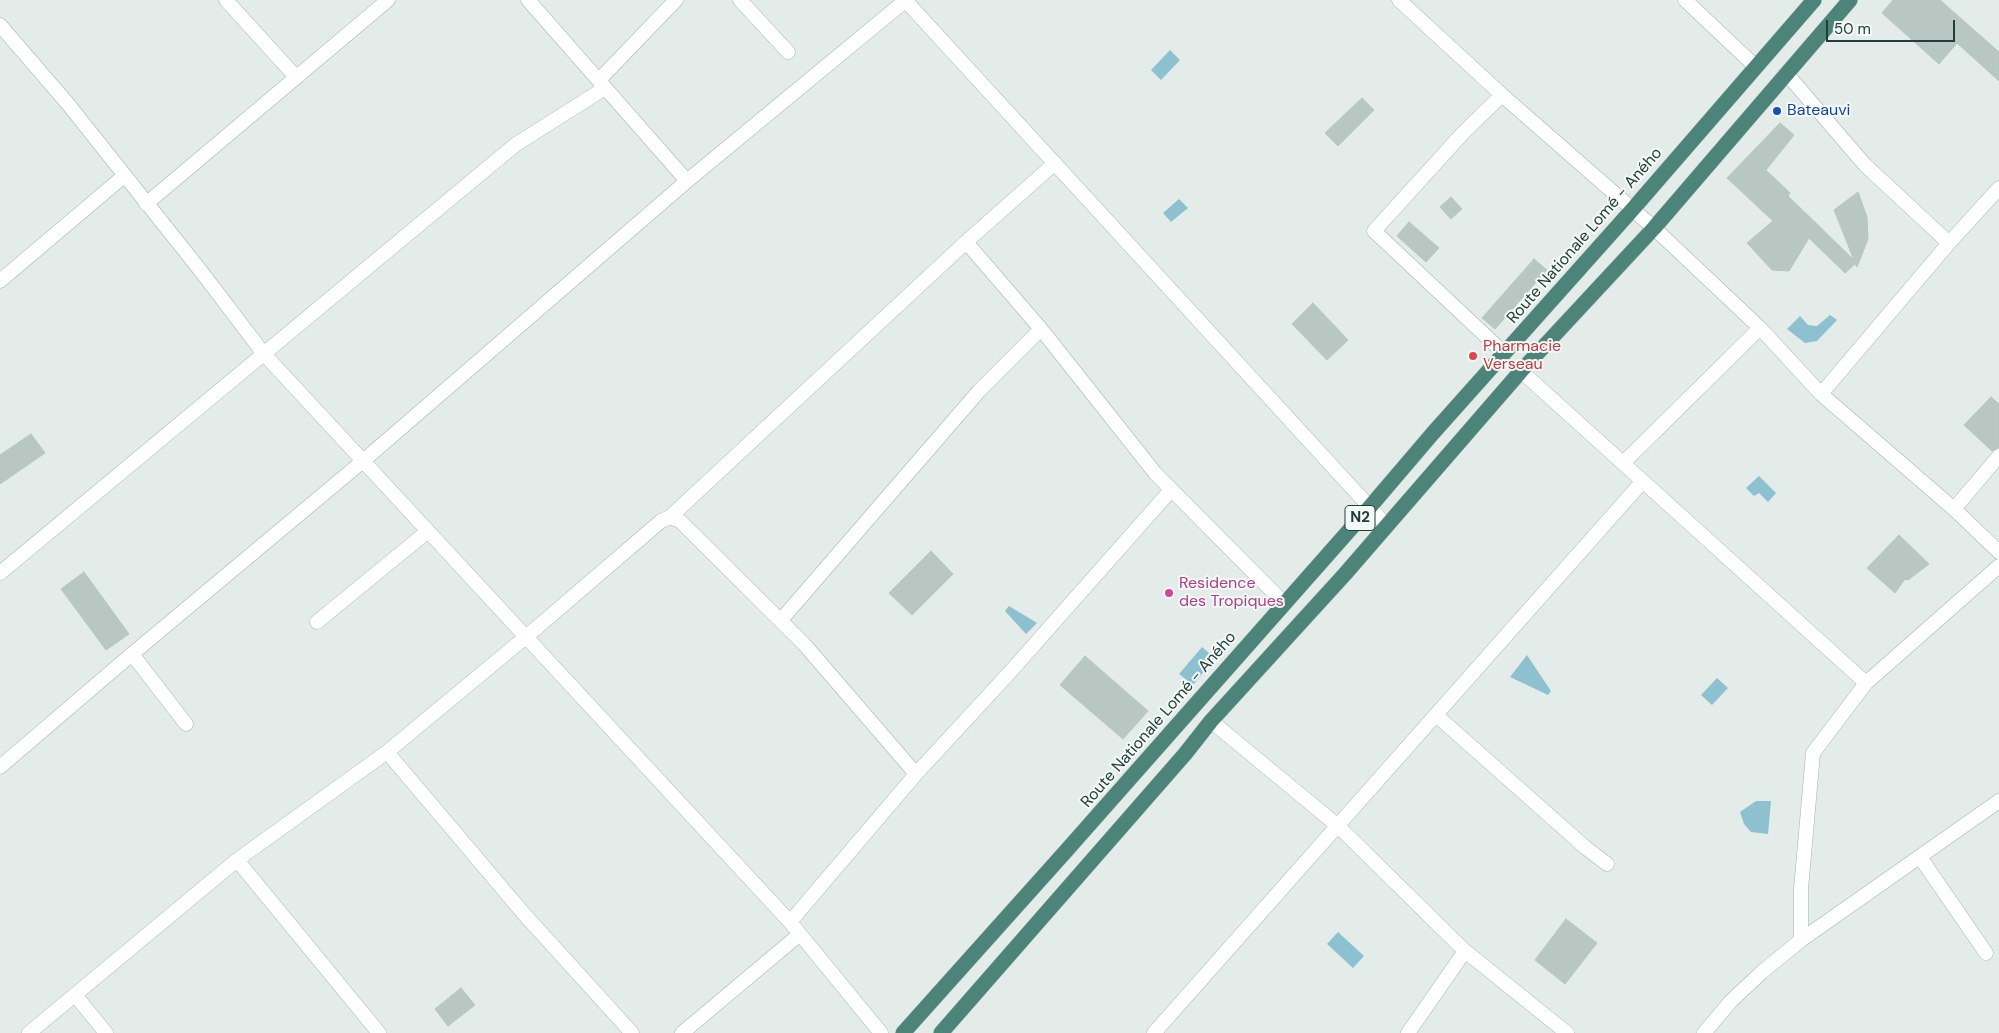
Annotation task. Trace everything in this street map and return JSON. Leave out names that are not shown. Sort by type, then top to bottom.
[{"type":"highway","name":"Route Nationale Lomé - Aného","points":[[903,1033],[1285,604],[1814,0]]},
{"type":"highway","name":"N2","points":[[941,1033],[1212,721],[1521,371],[1654,228],[1850,0]]},
{"type":"street","points":[[226,0],[296,77]]},
{"type":"street","points":[[146,204],[388,0]]},
{"type":"street","points":[[528,0],[687,181]]},
{"type":"street","points":[[0,573],[514,145],[602,84],[676,0]]},
{"type":"street","points":[[740,0],[788,52]]},
{"type":"street","points":[[0,767],[363,461],[687,181],[905,0],[1386,526]]},
{"type":"street","points":[[1399,0],[1502,95],[1654,228],[1760,328],[1821,394],[1954,509],[1999,552]]},
{"type":"street","points":[[1685,0],[1755,66]]},
{"type":"street","points":[[0,25],[68,104],[264,354],[790,922],[881,1033]]},
{"type":"street","points":[[1786,73],[1865,165],[1949,243]]},
{"type":"street","points":[[1502,95],[1457,140],[1374,231],[1505,354]]},
{"type":"street","points":[[29,1033],[237,860],[387,752],[662,520],[670,517],[966,242],[1055,162]]},
{"type":"street","points":[[0,281],[124,176]]},
{"type":"street","points":[[1821,394],[1949,243],[1999,188]]},
{"type":"street","points":[[966,242],[1041,329],[1132,445],[1171,490],[1285,604]]},
{"type":"street","points":[[1623,462],[1760,328]]},
{"type":"street","points":[[781,620],[979,391],[1041,329]]},
{"type":"street","points":[[1521,371],[1866,683]]},
{"type":"street","points":[[1954,509],[1999,456]]},
{"type":"street","points":[[1154,1033],[1643,481]]},
{"type":"street","points":[[790,922],[916,774],[1012,671],[1171,490]]},
{"type":"street","points":[[670,517],[680,521],[781,620],[916,774]]},
{"type":"street","points":[[317,622],[428,531]]},
{"type":"street","points":[[1801,940],[1801,889],[1813,753],[1866,683],[1999,566]]},
{"type":"street","points":[[132,654],[186,724]]},
{"type":"street","points":[[1436,716],[1586,848],[1607,864]]},
{"type":"street","points":[[1212,721],[1338,826],[1464,951],[1567,1033]]},
{"type":"street","points":[[387,752],[524,914],[632,1033]]},
{"type":"street","points":[[1704,1033],[1731,1001],[1801,940],[1999,801]]},
{"type":"street","points":[[1920,856],[1986,953]]},
{"type":"street","points":[[237,860],[379,1033]]},
{"type":"street","points":[[682,1033],[800,934]]},
{"type":"street","points":[[1408,1033],[1464,951]]},
{"type":"street","points":[[75,995],[106,1033]]},
{"type":"water","points":[[1170,50],[1180,60],[1161,80],[1151,70]]},
{"type":"water","points":[[1179,199],[1188,208],[1171,222],[1163,213]]},
{"type":"water","points":[[1830,315],[1837,320],[1817,341],[1805,343],[1787,329],[1800,316],[1808,325],[1817,326]]},
{"type":"water","points":[[1759,476],[1776,493],[1768,502],[1759,493],[1754,496],[1746,488]]},
{"type":"water","points":[[1009,606],[1037,623],[1026,634],[1005,611]]},
{"type":"water","points":[[1202,647],[1215,658],[1193,685],[1179,674]]},
{"type":"water","points":[[1527,655],[1551,691],[1548,695],[1510,677]]},
{"type":"water","points":[[1717,678],[1728,688],[1712,705],[1701,695]]},
{"type":"water","points":[[1756,801],[1771,801],[1768,834],[1751,832],[1744,824],[1740,812]]},
{"type":"water","points":[[1338,932],[1364,956],[1353,968],[1327,944]]},
{"type":"building","points":[[1893,0],[1940,0],[1999,52],[1999,81],[1957,43],[1939,64],[1882,13]]},
{"type":"building","points":[[1362,98],[1374,110],[1338,146],[1325,133]]},
{"type":"building","points":[[1780,123],[1794,135],[1766,170],[1790,193],[1788,196],[1854,260],[1834,210],[1858,192],[1867,217],[1868,239],[1857,267],[1855,264],[1845,273],[1809,238],[1789,271],[1772,270],[1747,243],[1773,221],[1727,178]]},
{"type":"building","points":[[1451,197],[1462,209],[1451,219],[1440,207]]},
{"type":"building","points":[[1409,222],[1439,248],[1426,262],[1397,236]]},
{"type":"building","points":[[1534,259],[1547,270],[1495,329],[1482,318]]},
{"type":"building","points":[[1313,303],[1348,340],[1327,360],[1292,324]]},
{"type":"building","points":[[1991,397],[1999,404],[1999,447],[1992,451],[1964,425]]},
{"type":"building","points":[[31,434],[45,453],[0,484],[0,455]]},
{"type":"building","points":[[1899,535],[1929,564],[1908,580],[1905,579],[1895,593],[1867,568]]},
{"type":"building","points":[[931,551],[953,574],[912,615],[889,593]]},
{"type":"building","points":[[84,572],[129,634],[106,650],[61,589]]},
{"type":"building","points":[[1085,656],[1148,711],[1123,739],[1060,685]]},
{"type":"building","points":[[1566,919],[1597,943],[1565,984],[1535,960]]},
{"type":"building","points":[[461,988],[475,1005],[448,1026],[435,1009]]},
{"type":"place","name":"Bateauvi","points":[[1777,111]]},
{"type":"place","name":"Pharmacie Verseau","points":[[1473,356]]},
{"type":"place","name":"Residence des Tropiques","points":[[1169,593]]}]
